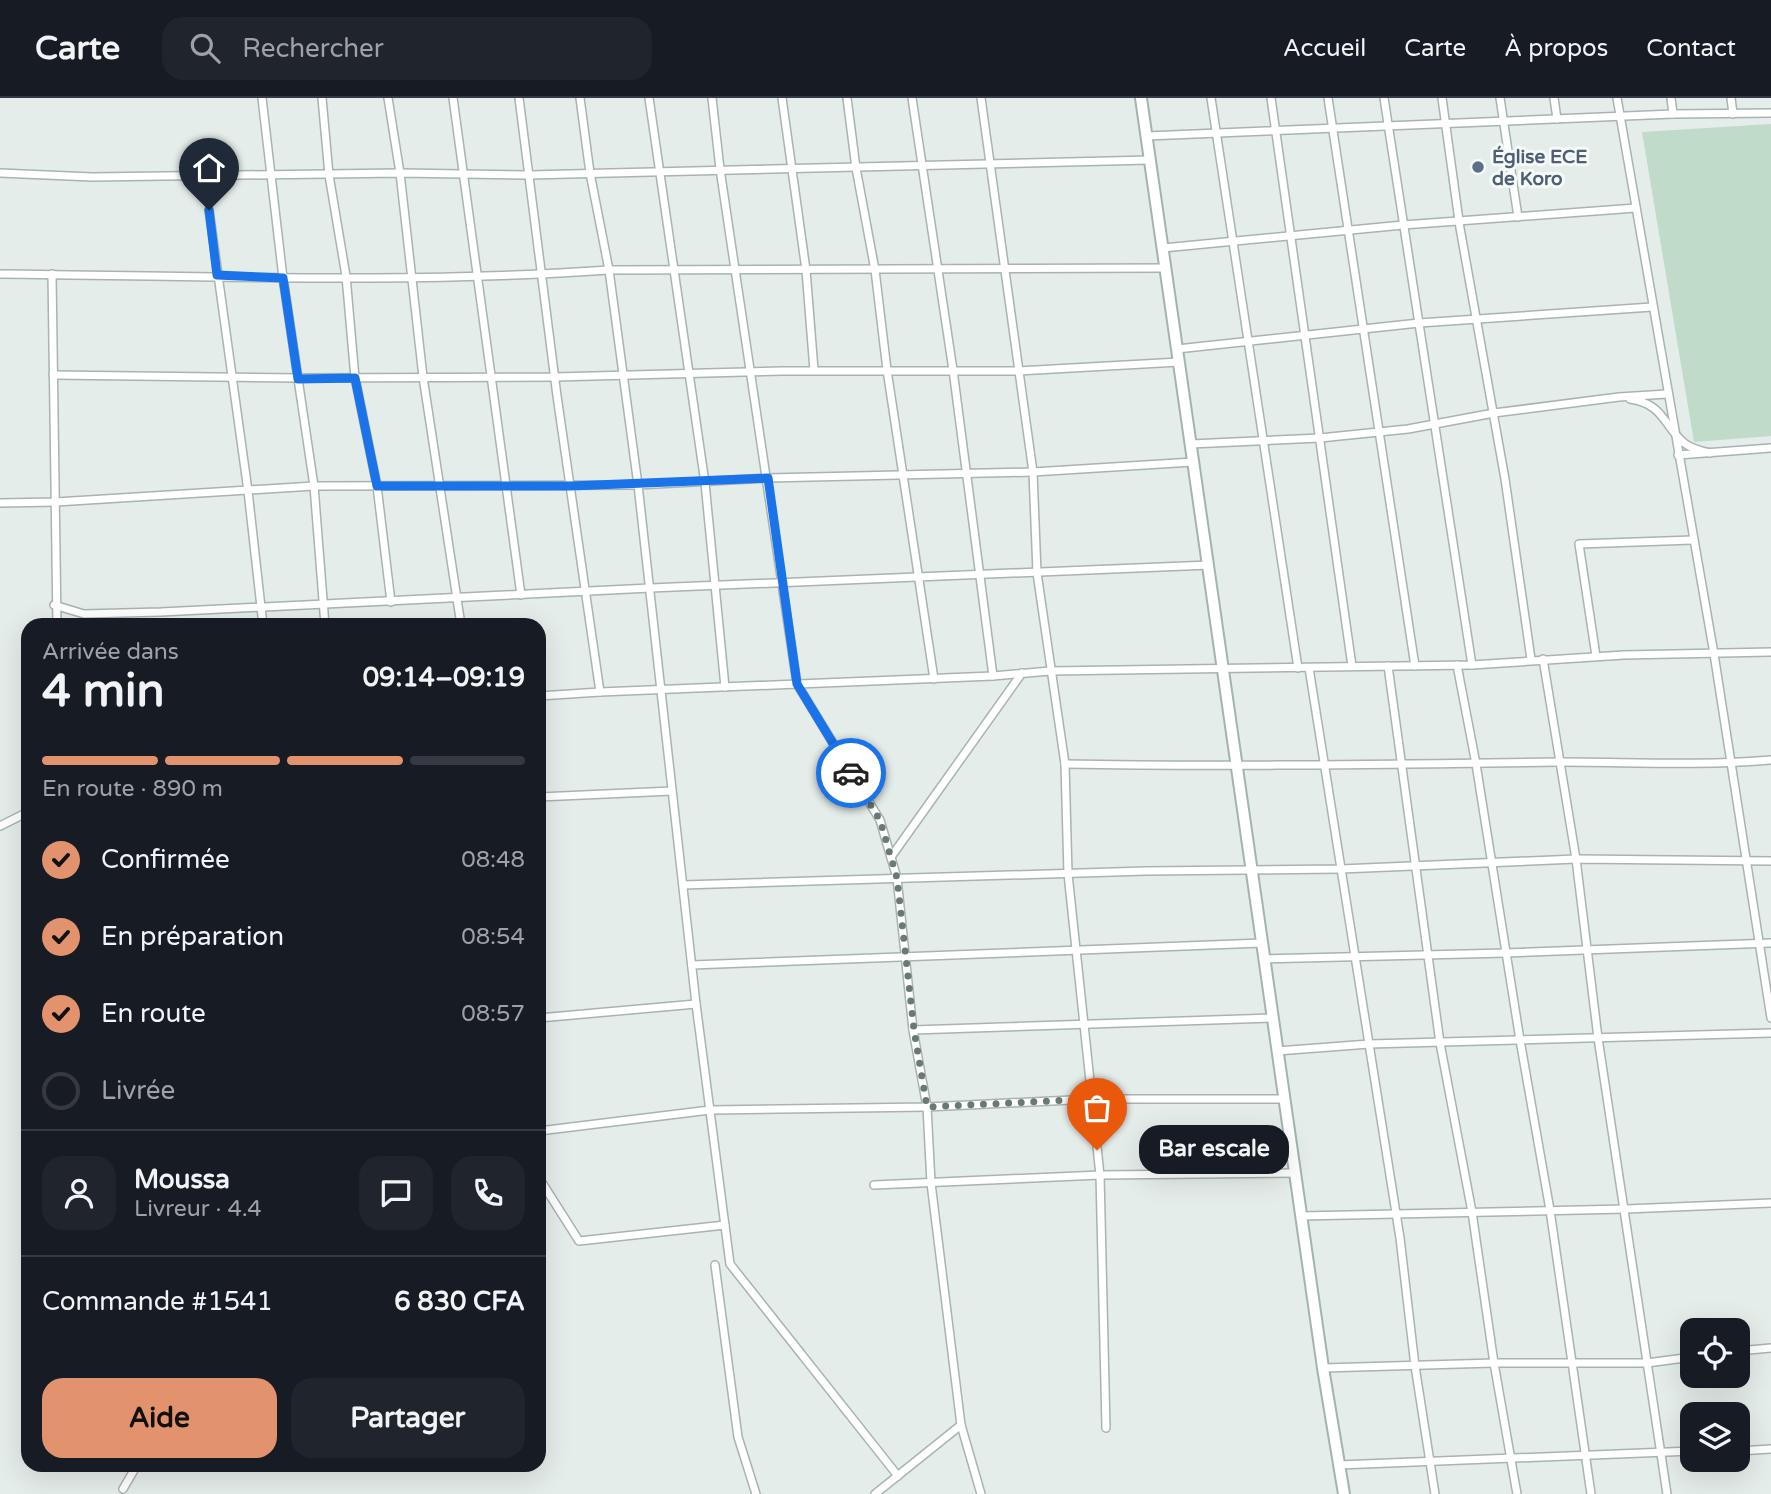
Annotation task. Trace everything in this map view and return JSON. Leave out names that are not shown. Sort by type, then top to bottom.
[{"type":"street","points":[[261,98],[283,278],[314,486],[324,618]]},
{"type":"street","points":[[321,98],[329,175],[346,276],[355,378],[377,486],[391,602]]},
{"type":"street","points":[[388,98],[400,173],[423,377],[460,618]]},
{"type":"street","points":[[453,98],[475,275],[521,595]]},
{"type":"street","points":[[519,98],[600,692]]},
{"type":"street","points":[[580,98],[590,173],[609,270],[638,485],[696,1004],[730,1264],[898,1476]]},
{"type":"street","points":[[649,98],[705,483],[725,687]]},
{"type":"street","points":[[712,98],[720,169],[797,684],[880,820],[897,878],[914,1030],[927,1107],[931,1183],[961,1425],[981,1494]]},
{"type":"street","points":[[782,98],[806,270],[814,370]]},
{"type":"street","points":[[846,98],[856,168],[876,270],[887,370],[934,679]]},
{"type":"street","points":[[912,98],[953,370],[993,676]]},
{"type":"street","points":[[981,98],[1033,472],[1037,573],[1065,764],[1068,874],[1100,1175],[1107,1428]]},
{"type":"street","points":[[1141,98],[1323,1368],[1344,1494]]},
{"type":"street","points":[[1211,98],[1247,343],[1265,441],[1297,668]]},
{"type":"street","points":[[1271,98],[1352,666]]},
{"type":"street","points":[[1328,98],[1415,666]]},
{"type":"street","points":[[1384,98],[1472,665]]},
{"type":"street","points":[[1442,98],[1531,659]]},
{"type":"street","points":[[1500,98],[1518,217]]},
{"type":"street","points":[[1554,98],[1557,119]]},
{"type":"street","points":[[1617,98],[1714,653],[1771,1018]]},
{"type":"street","points":[[1671,98],[1673,114]]},
{"type":"street","points":[[1731,98],[1733,114]]},
{"type":"street","points":[[1147,136],[1673,114],[1771,113]]},
{"type":"street","points":[[0,173],[92,177],[400,173],[529,175],[720,169],[991,166],[1150,160]]},
{"type":"street","points":[[1163,248],[1461,220],[1636,208]]},
{"type":"street","points":[[209,210],[263,618]]},
{"type":"street","points":[[0,274],[283,278],[542,275],[609,270],[937,271],[1166,268]]},
{"type":"street","points":[[52,274],[56,618]]},
{"type":"street","points":[[1177,349],[1419,323],[1652,307]]},
{"type":"street","points":[[53,376],[298,379],[555,377],[814,370],[1018,371],[1179,362]]},
{"type":"street","points":[[1191,444],[1320,438],[1381,432],[1619,397],[1667,394]]},
{"type":"street","points":[[1619,397],[1651,405],[1663,415],[1686,445],[1710,453]]},
{"type":"street","points":[[1678,455],[1771,448]]},
{"type":"street","points":[[0,503],[314,486],[638,485],[768,478],[1033,472],[1193,461]]},
{"type":"street","points":[[1596,656],[1578,544],[1693,540]]},
{"type":"street","points":[[54,606],[84,614],[262,608],[650,588],[1209,565]]},
{"type":"street","points":[[546,696],[934,679],[1050,671],[1472,665],[1596,656],[1771,652]]},
{"type":"street","points":[[1543,659],[1576,859],[1598,1038],[1626,1209],[1667,1494]]},
{"type":"street","points":[[1457,665],[1550,1210],[1591,1494]]},
{"type":"street","points":[[1388,666],[1440,1043],[1472,1212],[1517,1494]]},
{"type":"street","points":[[1309,668],[1396,1213],[1415,1366],[1435,1494]]},
{"type":"street","points":[[891,857],[1021,674]]},
{"type":"street","points":[[1065,764],[1237,767],[1560,762],[1730,763],[1771,760]]},
{"type":"street","points":[[546,797],[672,791]]},
{"type":"street","points":[[0,826],[21,816]]},
{"type":"street","points":[[683,885],[1342,869],[1576,859],[1771,861]]},
{"type":"street","points":[[692,965],[1262,943]]},
{"type":"street","points":[[1264,959],[1771,943]]},
{"type":"street","points":[[546,1017],[696,1004]]},
{"type":"street","points":[[914,1030],[1273,1018]]},
{"type":"street","points":[[1277,1051],[1369,1044],[1771,1033]]},
{"type":"street","points":[[546,1130],[710,1110],[927,1107],[1092,1099],[1284,1099]]},
{"type":"street","points":[[874,1185],[1100,1175],[1295,1172]]},
{"type":"street","points":[[546,1189],[579,1241],[725,1225]]},
{"type":"street","points":[[1301,1216],[1771,1203]]},
{"type":"street","points":[[715,1265],[738,1437],[756,1494]]},
{"type":"street","points":[[1750,1350],[1771,1348]]},
{"type":"street","points":[[1323,1368],[1494,1363],[1647,1363],[1680,1359]]},
{"type":"street","points":[[875,1494],[961,1425]]},
{"type":"street","points":[[1750,1450],[1771,1449]]},
{"type":"street","points":[[1339,1465],[1680,1451]]},
{"type":"street","points":[[123,1489],[133,1472]]},
{"type":"green space","points":[[1771,124],[1771,436],[1694,442],[1642,132]]},
{"type":"way so far","points":[[851,773],[880,820],[897,878],[914,1030],[927,1107],[1092,1099],[1097,1150]]},
{"type":"place","name":"Église ECE de Koro","points":[[1478,167]]},
{"type":"place","name":"Bar escale","points":[[1097,1150]]},
{"type":"route","points":[[209,210],[217,275],[283,278],[298,379],[355,378],[377,486],[570,486],[705,483],[768,478],[797,684],[851,773]]}]
